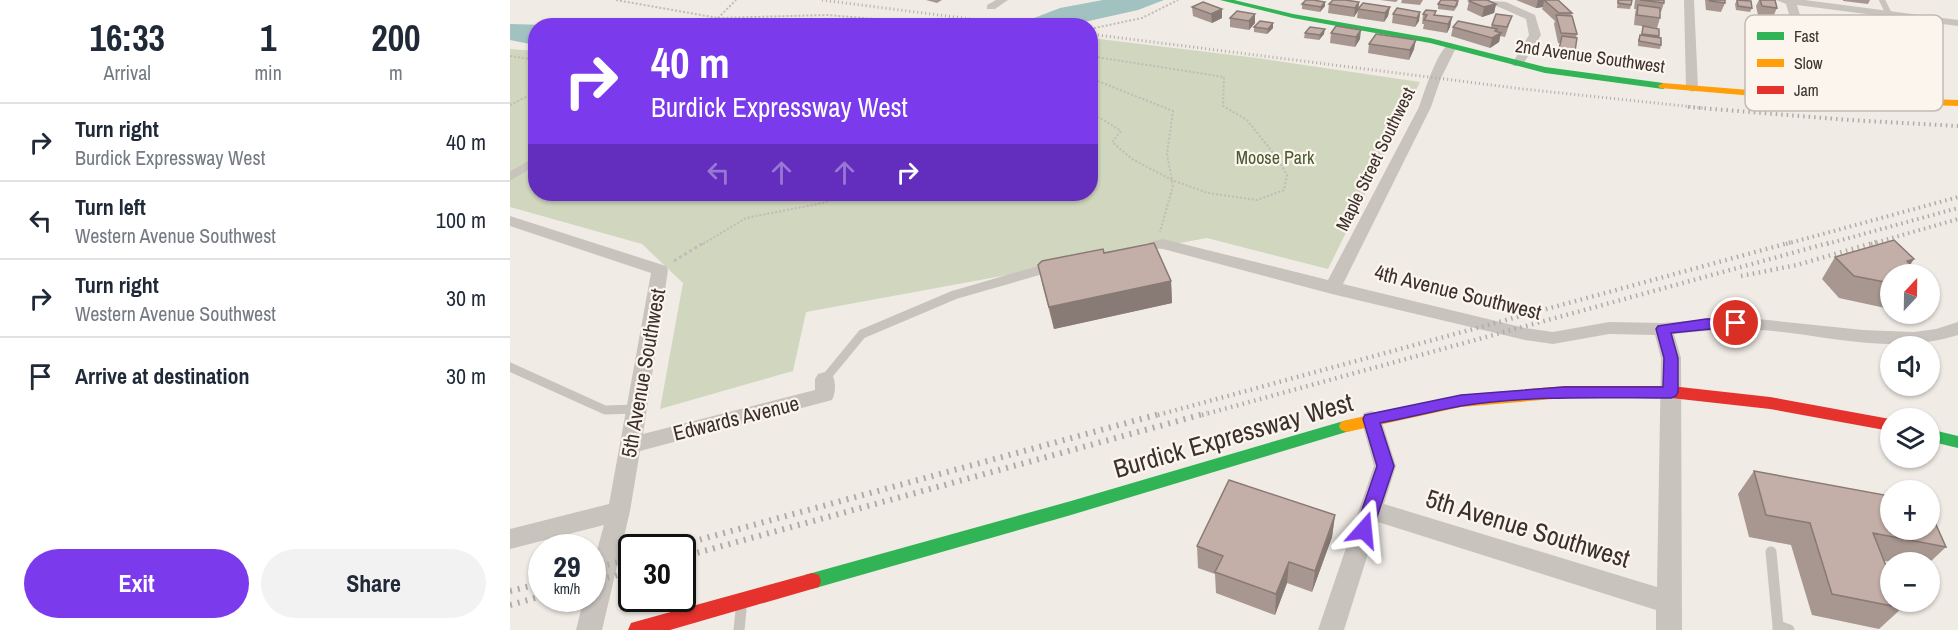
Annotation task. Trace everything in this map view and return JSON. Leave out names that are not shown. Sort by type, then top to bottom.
[{"type":"street","points":[[992,7],[1003,0]]},
{"type":"street","name":"2nd Avenue Southwest","points":[[1224,0],[1252,4],[1281,16],[1401,35],[1518,64],[1585,76],[1745,92]]},
{"type":"street","points":[[1481,0],[1502,4],[1532,17],[1535,35],[1518,64]]},
{"type":"street","points":[[1689,0],[1692,88]]},
{"type":"street","points":[[1792,15],[1787,0],[1897,15]]},
{"type":"street","points":[[1943,21],[1958,23]]},
{"type":"street","name":"Maple Street Southwest","points":[[1332,288],[1425,107],[1435,78],[1451,46]]},
{"type":"street","name":"2nd Avenue Southwest","points":[[1943,103],[1958,104]]},
{"type":"street","name":"5th Avenue Southwest","points":[[510,221],[660,270],[619,511],[590,630]]},
{"type":"street","name":"4th Avenue Southwest","points":[[1151,247],[1163,244],[1332,288],[1357,298],[1522,344],[1546,347],[1566,346],[1706,324],[1763,324],[1917,339],[1958,328]]},
{"type":"street","points":[[1663,329],[1671,358],[1669,630]]},
{"type":"street","name":"Edwards Avenue","points":[[631,445],[825,395],[825,379]]},
{"type":"street","name":"Burdick Expressway West","points":[[638,630],[658,627],[742,599],[1071,508],[1371,419],[1461,400],[1563,392],[1671,392],[1770,403],[1880,423]]},
{"type":"street","points":[[1331,630],[1385,466],[1371,419]]},
{"type":"street","points":[[1940,438],[1958,442]]},
{"type":"street","name":"5th Avenue Southwest","points":[[1371,510],[1669,602]]},
{"type":"street","points":[[510,539],[619,511]]},
{"type":"lane","points":[[1882,0],[1889,14]]},
{"type":"lane","points":[[510,176],[528,165]]},
{"type":"lane","points":[[825,379],[862,334],[954,295],[1058,266]]},
{"type":"lane","points":[[510,367],[605,410],[637,409]]},
{"type":"lane","points":[[1771,552],[1782,628]]},
{"type":"lane","points":[[739,630],[742,599]]},
{"type":"path","points":[[616,0],[718,18],[827,15],[864,18]]},
{"type":"path","points":[[718,18],[736,0]]},
{"type":"path","points":[[1098,27],[1142,18],[1178,0]]},
{"type":"path","points":[[989,18],[992,7]]},
{"type":"path","points":[[510,56],[528,59]]},
{"type":"path","points":[[1098,57],[1224,77],[1223,106],[1247,120],[1278,159],[1287,175],[1284,190],[1257,200],[1208,194],[1172,180],[1132,159],[1112,142],[1121,131],[1098,118]]},
{"type":"path","points":[[1098,81],[1173,111],[1167,154],[1173,186],[1151,247]]},
{"type":"path","points":[[510,105],[528,96]]},
{"type":"path","points":[[660,270],[746,218],[830,201]]},
{"type":"green space","name":"Moose Park","points":[[1098,39],[1257,58],[1420,82],[1328,269],[1207,238],[806,312],[793,371],[660,409],[683,283],[642,244],[510,207],[510,49],[528,50],[528,201],[1098,201]]},
{"type":"water","points":[[1103,0],[1164,0],[1138,10],[1098,19],[1034,18],[1060,8]]},
{"type":"water","points":[[510,24],[528,24],[528,44],[510,40]]},
{"type":"building","points":[[1306,0],[1325,2],[1321,7],[1302,4]]},
{"type":"building","points":[[1333,0],[1359,2],[1355,8],[1329,4]]},
{"type":"building","points":[[1441,0],[1458,1],[1455,7],[1438,4]]},
{"type":"building","points":[[1487,0],[1496,4],[1484,7],[1469,1]]},
{"type":"building","points":[[1544,0],[1558,0],[1572,13],[1559,13]]},
{"type":"building","points":[[1618,0],[1632,0],[1631,5],[1618,3]]},
{"type":"building","points":[[1640,0],[1664,0],[1664,3]]},
{"type":"building","points":[[1725,0],[1725,3],[1710,1]]},
{"type":"building","points":[[1737,0],[1751,1],[1752,8],[1738,6]]},
{"type":"building","points":[[1760,0],[1775,0],[1777,8],[1762,6]]},
{"type":"building","points":[[1203,2],[1222,9],[1211,14],[1192,7]]},
{"type":"building","points":[[1363,3],[1390,7],[1385,13],[1358,9]]},
{"type":"building","points":[[1638,5],[1660,8],[1660,18],[1637,15]]},
{"type":"building","points":[[1397,8],[1420,12],[1417,18],[1393,14]]},
{"type":"building","points":[[1426,10],[1436,11],[1434,15],[1452,17],[1448,24],[1424,20],[1427,15],[1423,14]]},
{"type":"building","points":[[1237,11],[1255,14],[1249,21],[1230,18]]},
{"type":"building","points":[[1496,14],[1512,16],[1507,27],[1492,25]]},
{"type":"building","points":[[1556,15],[1572,16],[1577,34],[1561,33]]},
{"type":"building","points":[[1260,21],[1273,23],[1268,29],[1254,27]]},
{"type":"building","points":[[1458,21],[1497,29],[1495,31],[1501,33],[1492,38],[1453,27]]},
{"type":"building","points":[[1336,26],[1361,30],[1356,37],[1331,33]]},
{"type":"building","points":[[1643,26],[1659,29],[1659,36],[1642,34]]},
{"type":"building","points":[[1310,27],[1325,29],[1320,35],[1305,33]]},
{"type":"building","points":[[1376,34],[1416,40],[1410,50],[1369,44]]},
{"type":"building","points":[[1640,35],[1661,38],[1661,45],[1639,41]]},
{"type":"building","points":[[1562,36],[1577,38],[1575,51],[1559,49]]},
{"type":"building","points":[[1894,240],[1914,259],[1907,261],[1910,264],[1880,264],[1880,281],[1854,276],[1835,257]]},
{"type":"building","points":[[1154,243],[1171,281],[1049,307],[1038,265],[1042,261],[1103,249],[1104,253]]},
{"type":"building","points":[[1754,471],[1880,494],[1880,534],[1873,533],[1881,552],[1880,604],[1832,594],[1810,523],[1766,515]]},
{"type":"building","points":[[1229,480],[1335,515],[1315,571],[1289,562],[1276,594],[1215,572],[1223,556],[1197,546]]},
{"type":"building","points":[[1940,534],[1946,547],[1910,540],[1940,540]]},
{"type":"railway","points":[[822,0],[963,18]]},
{"type":"railway","points":[[1098,35],[1523,89],[1703,108]]},
{"type":"railway","points":[[1688,107],[1958,126]]},
{"type":"railway","points":[[1786,244],[1958,197]]},
{"type":"railway","points":[[1827,244],[1958,208]]},
{"type":"railway","points":[[1871,244],[1958,219]]},
{"type":"railway","points":[[1158,415],[1792,242]]},
{"type":"railway","points":[[1202,415],[1832,242]]},
{"type":"railway","points":[[1741,276],[1797,265],[1876,242]]},
{"type":"railway","points":[[696,541],[1163,413]]},
{"type":"railway","points":[[696,553],[1207,413]]},
{"type":"railway","points":[[606,565],[618,562]]},
{"type":"railway","points":[[606,578],[618,575]]},
{"type":"railway","points":[[510,591],[528,586]]},
{"type":"railway","points":[[510,605],[528,600]]},
{"type":"traffic: fast","points":[[1224,0],[1293,16],[1430,41],[1545,70],[1663,86]]},
{"type":"traffic: fast","points":[[812,581],[1071,508],[1347,426]]},
{"type":"traffic: fast","points":[[1940,438],[1958,442]]},
{"type":"traffic: slow","points":[[1663,86],[1745,93]]},
{"type":"traffic: slow","points":[[1943,102],[1958,103]]},
{"type":"traffic: slow","points":[[1347,426],[1461,401],[1565,392]]},
{"type":"traffic: jam","points":[[1565,392],[1671,392],[1770,403],[1880,423]]},
{"type":"traffic: jam","points":[[638,630],[812,581]]},
{"type":"route","points":[[1364,530],[1385,466],[1371,419],[1461,400],[1563,392],[1671,392],[1671,358],[1663,329],[1736,323]]}]
